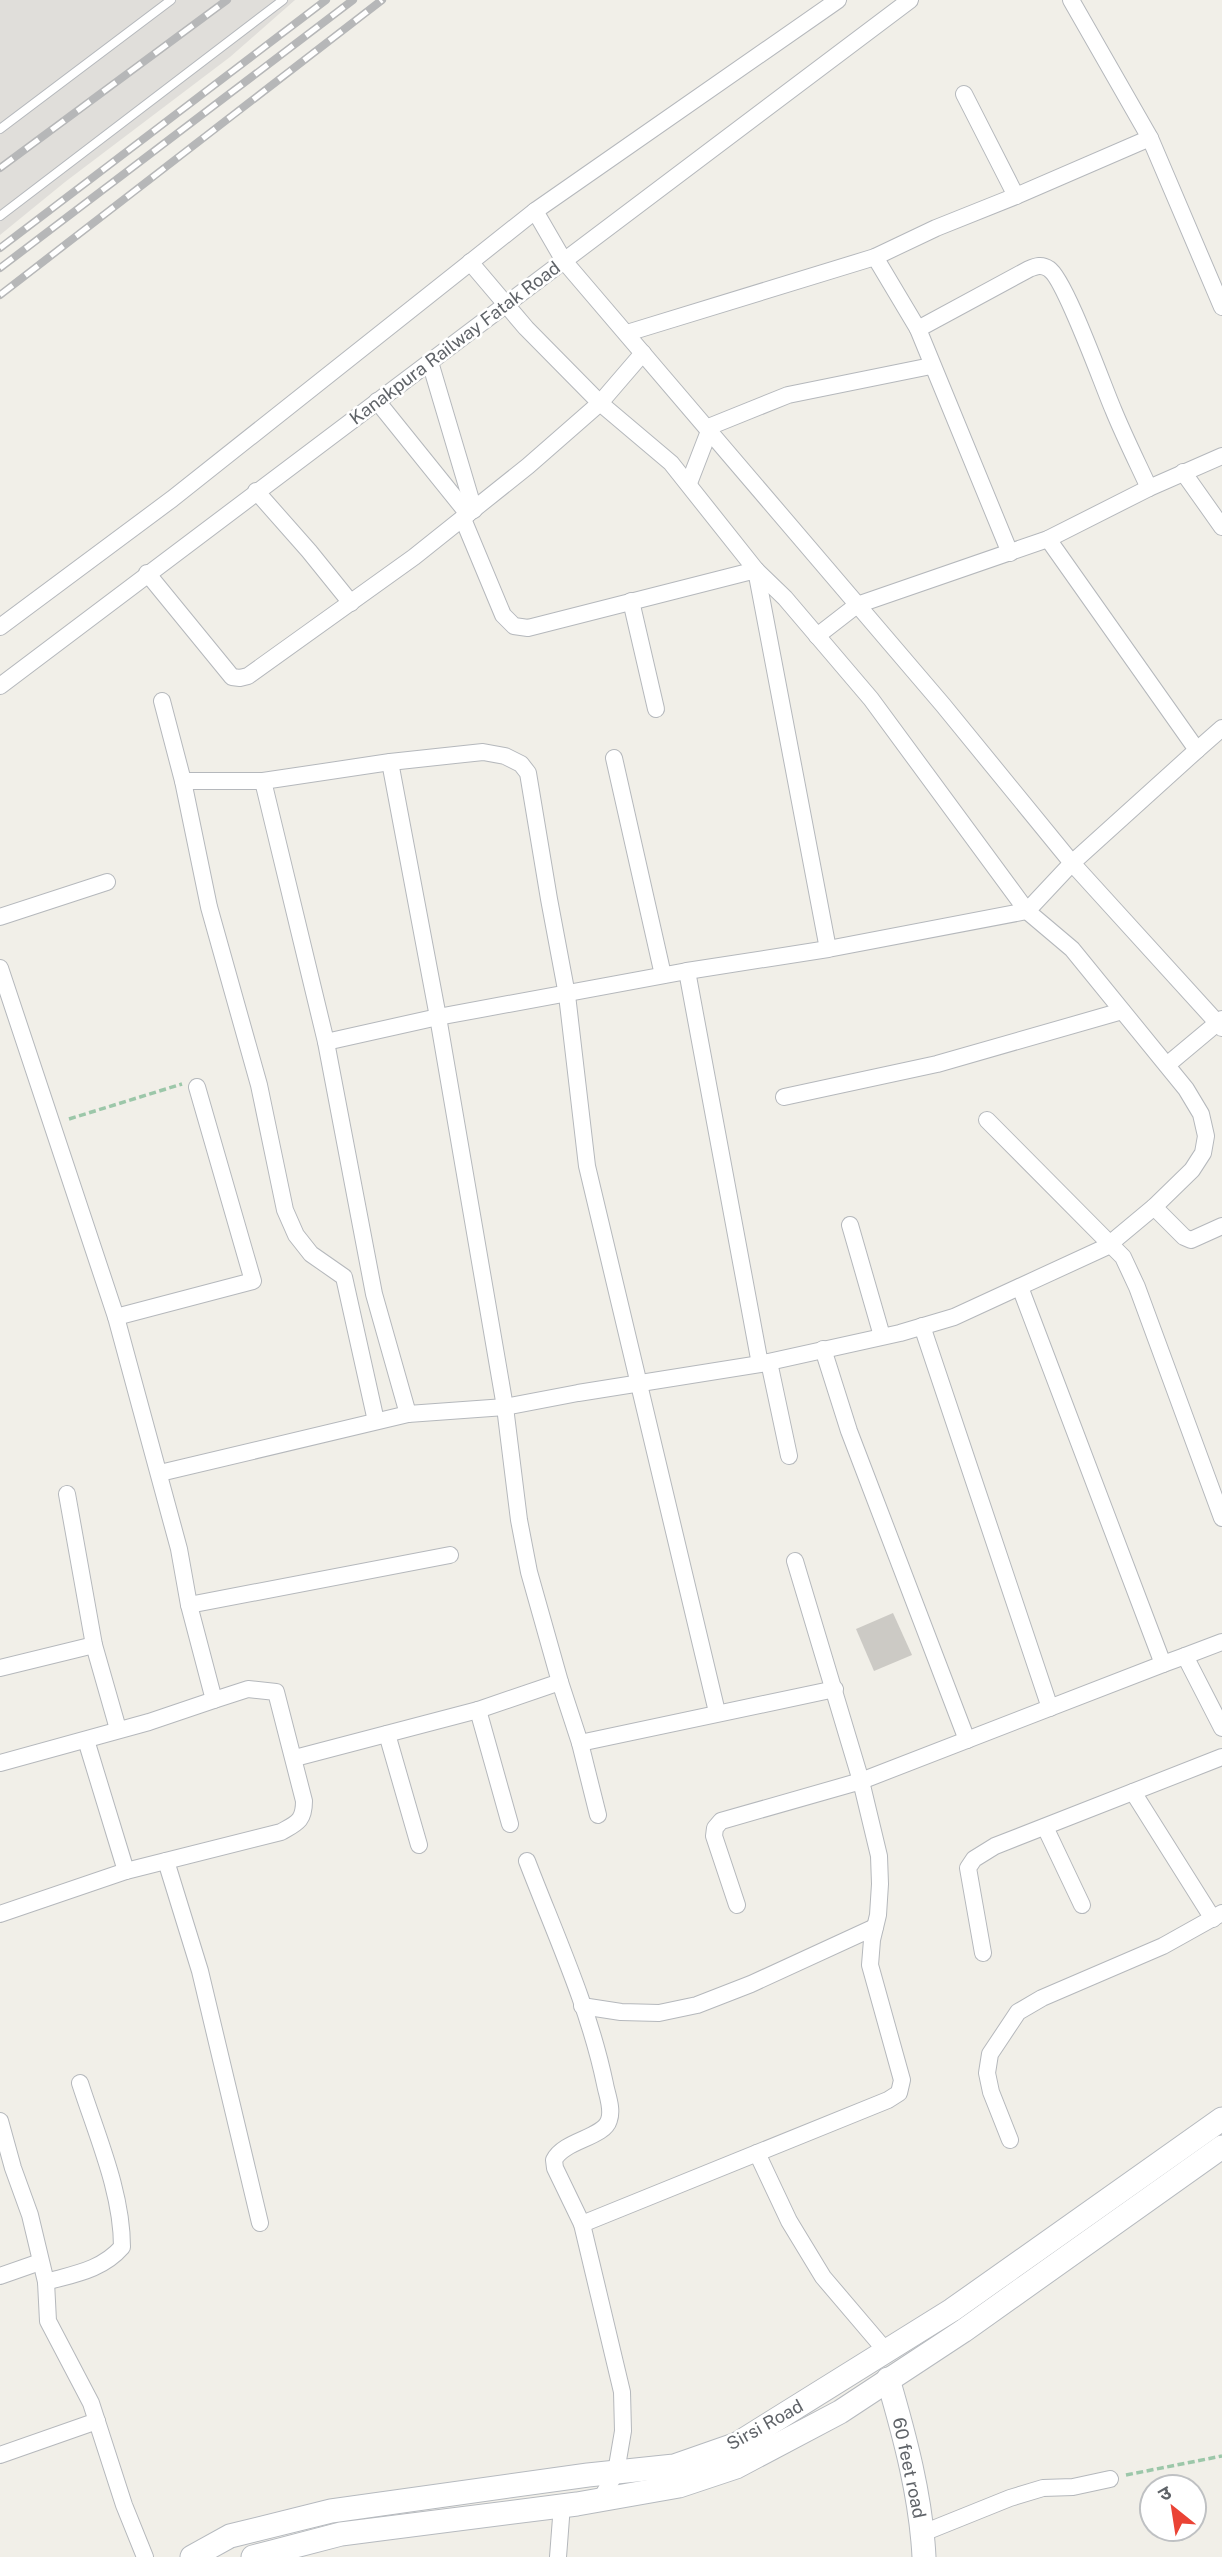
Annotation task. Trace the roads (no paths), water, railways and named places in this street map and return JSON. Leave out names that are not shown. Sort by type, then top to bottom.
[{"type":"main road","name":"Sirsi Road","points":[[192,2557],[230,2536],[331,2511],[674,2466],[737,2444],[952,2310],[1222,2119]]},
{"type":"main road","name":"Sirsi Road","points":[[253,2557],[341,2534],[562,2505],[679,2486],[736,2468],[840,2412],[963,2331],[1222,2147]]},
{"type":"main road","name":"60 feet road","points":[[888,2379],[905,2436],[923,2533],[923,2557]]},
{"type":"street","points":[[0,627],[172,499],[535,211],[838,0]]},
{"type":"street","name":"Kanakpura Railway Fatak Road","points":[[0,686],[910,0]]},
{"type":"street","points":[[1071,0],[1150,138],[1222,305]]},
{"type":"street","points":[[964,94],[1016,197]]},
{"type":"street","points":[[626,333],[875,257],[936,228],[1016,197],[1150,138]]},
{"type":"street","points":[[535,211],[564,261],[708,432],[1072,863],[1220,1024],[1167,1065]]},
{"type":"street","points":[[875,257],[918,329],[1010,553]]},
{"type":"street","points":[[159,1473],[408,1413],[505,1407],[765,1363],[954,1317],[1110,1244],[1192,1170],[1203,1153],[1206,1136],[1201,1114],[1186,1089],[1072,949],[1027,911],[872,699],[756,569],[671,463],[600,403],[506,305],[470,262]]},
{"type":"street","points":[[918,329],[1029,269],[1039,265],[1050,269],[1084,337],[1113,410],[1149,488]]},
{"type":"street","points":[[147,573],[232,677],[248,676],[351,603],[468,514],[600,403],[643,353]]},
{"type":"street","points":[[430,362],[468,514],[503,615],[514,626],[528,628],[756,569]]},
{"type":"street","points":[[689,483],[711,426],[788,395],[931,366]]},
{"type":"street","points":[[377,401],[468,514]]},
{"type":"street","points":[[817,636],[857,606],[1048,539],[1149,488],[1222,456]]},
{"type":"street","points":[[1184,472],[1222,527]]},
{"type":"street","points":[[256,491],[351,603]]},
{"type":"street","points":[[1048,539],[1197,750]]},
{"type":"street","points":[[756,569],[828,949]]},
{"type":"street","points":[[631,601],[656,709]]},
{"type":"street","points":[[162,701],[183,781],[209,906],[259,1085],[285,1210],[296,1235],[311,1254],[344,1277],[376,1421]]},
{"type":"street","points":[[327,1042],[438,1017],[568,995],[663,975],[828,949],[1027,911],[1072,863],[1222,728]]},
{"type":"street","points":[[183,781],[263,781],[390,762],[483,752],[505,756],[521,764],[528,774],[568,995],[587,1166],[717,1712]]},
{"type":"street","points":[[614,758],[663,975]]},
{"type":"street","points":[[390,762],[438,1017],[505,1407],[514,1495],[529,1572],[580,1743],[598,1815]]},
{"type":"street","points":[[263,781],[327,1042],[374,1294],[408,1413]]},
{"type":"street","points":[[0,917],[107,882]]},
{"type":"street","points":[[0,968],[116,1317],[180,1549],[189,1605],[214,1700]]},
{"type":"street","points":[[687,971],[765,1363],[789,1456]]},
{"type":"street","points":[[784,1097],[937,1063],[1122,1011]]},
{"type":"street","points":[[116,1317],[253,1281],[197,1087]]},
{"type":"street","points":[[987,1120],[1124,1257],[1222,1518]]},
{"type":"street","points":[[1154,1206],[1184,1237],[1191,1240],[1222,1226]]},
{"type":"street","points":[[850,1225],[882,1336]]},
{"type":"street","points":[[1020,1287],[1163,1664]]},
{"type":"street","points":[[922,1326],[1050,1708]]},
{"type":"street","points":[[823,1349],[849,1432],[967,1740]]},
{"type":"street","points":[[67,1494],[94,1645],[118,1729]]},
{"type":"street","points":[[189,1605],[450,1555]]},
{"type":"street","points":[[582,2224],[888,2101],[899,2093],[902,2080],[870,1965],[880,1884],[879,1856],[835,1689],[795,1561]]},
{"type":"street","points":[[737,1905],[713,1836],[721,1821],[861,1782],[1222,1642]]},
{"type":"street","points":[[0,1668],[94,1645]]},
{"type":"street","points":[[1185,1656],[1222,1728]]},
{"type":"street","points":[[295,1758],[478,1710],[560,1682]]},
{"type":"street","points":[[0,1763],[149,1722],[248,1689],[276,1692],[304,1801],[304,1813],[297,1823],[281,1832],[126,1871],[0,1914]]},
{"type":"street","points":[[580,1743],[835,1689]]},
{"type":"street","points":[[478,1710],[510,1824]]},
{"type":"street","points":[[387,1734],[419,1845]]},
{"type":"street","points":[[86,1740],[126,1871]]},
{"type":"street","points":[[983,1953],[968,1868],[974,1858],[982,1852],[1222,1756]]},
{"type":"street","points":[[1010,2140],[991,2092],[987,2073],[990,2054],[1018,2012],[1042,1998],[1163,1946],[1218,1916],[1133,1792]]},
{"type":"street","points":[[1045,1827],[1082,1905]]},
{"type":"street","points":[[166,1861],[200,1971],[260,2223]]},
{"type":"street","points":[[527,1861],[597,2047],[610,2116],[609,2123],[604,2128],[565,2148],[554,2160],[555,2168],[582,2224],[622,2392],[624,2431],[616,2472],[601,2499]]},
{"type":"street","points":[[582,2006],[621,2012],[659,2013],[697,2005],[751,1984],[875,1927]]},
{"type":"street","points":[[46,2282],[97,2268],[113,2258],[122,2247],[120,2218],[110,2178],[80,2083]]},
{"type":"street","points":[[0,2121],[6,2171],[30,2215],[46,2282],[48,2321],[91,2403],[124,2505],[145,2557]]},
{"type":"street","points":[[757,2153],[789,2221],[823,2277],[886,2351]]},
{"type":"street","points":[[0,2276],[40,2262]]},
{"type":"street","points":[[0,2455],[97,2421]]},
{"type":"street","points":[[923,2533],[1010,2498],[1044,2488],[1073,2487],[1110,2479]]},
{"type":"street","points":[[558,2557],[562,2505]]},
{"type":"lane","points":[[0,129],[171,0]]},
{"type":"lane","points":[[0,216],[283,0]]},
{"type":"railway","points":[[0,168],[227,0]]},
{"type":"railway","points":[[0,248],[326,0]]},
{"type":"railway","points":[[0,268],[353,0]]},
{"type":"railway","points":[[0,295],[382,0]]}]
